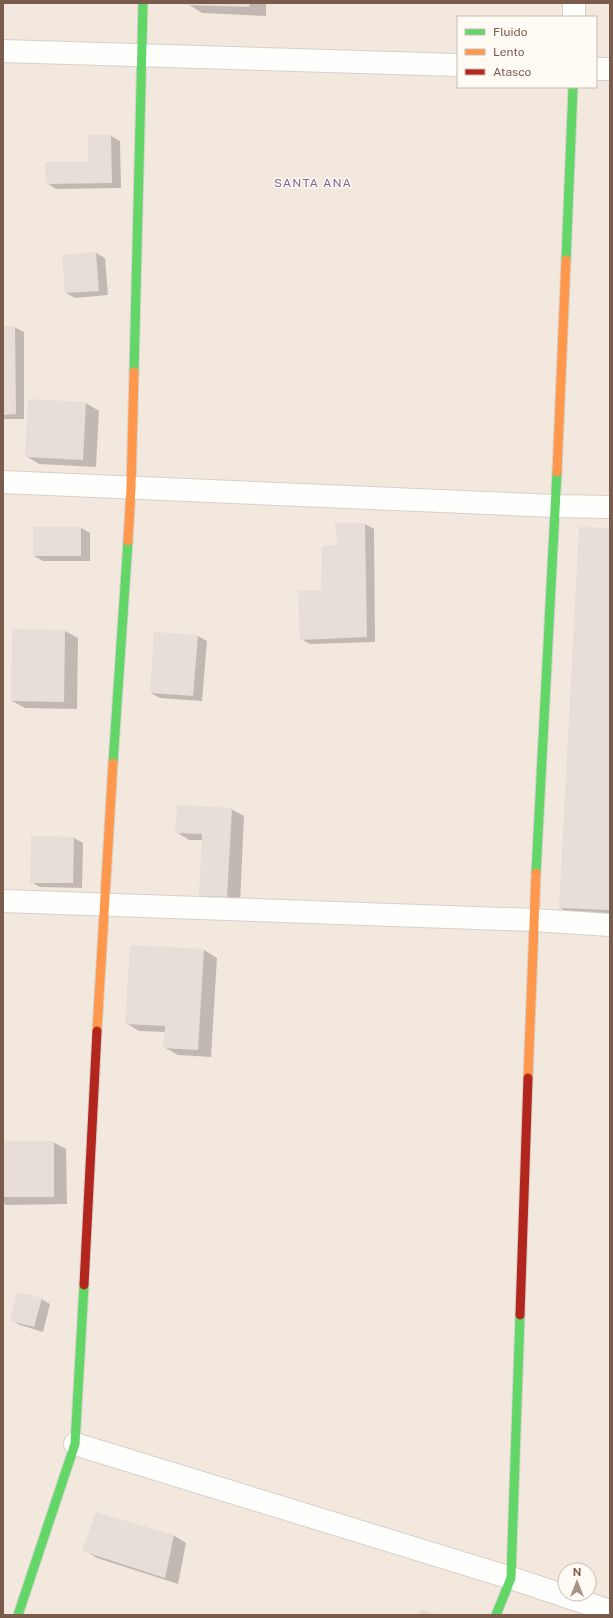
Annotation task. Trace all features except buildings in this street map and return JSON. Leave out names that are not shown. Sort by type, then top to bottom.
[{"type":"street","points":[[18,1615],[75,1444],[104,905],[131,488],[144,3]]},
{"type":"street","points":[[574,3],[574,16]]},
{"type":"street","points":[[3,51],[457,64]]},
{"type":"street","points":[[597,69],[610,69]]},
{"type":"street","points":[[496,1615],[511,1578],[534,920],[556,506],[573,88]]},
{"type":"street","points":[[3,482],[556,506],[610,507]]},
{"type":"street","points":[[3,901],[610,924]]},
{"type":"street","points":[[75,1444],[511,1578],[610,1611]]},
{"type":"shaded area","points":[[3,3],[610,3],[610,1615],[3,1615]]},
{"type":"traffic: fast","points":[[134,372],[143,3]]},
{"type":"traffic: fast","points":[[566,260],[573,88]]},
{"type":"traffic: fast","points":[[536,873],[557,472]]},
{"type":"traffic: fast","points":[[113,763],[128,541]]},
{"type":"traffic: fast","points":[[18,1615],[75,1444],[84,1285]]},
{"type":"traffic: fast","points":[[496,1615],[511,1578],[520,1315]]},
{"type":"traffic: slow","points":[[557,472],[566,260]]},
{"type":"traffic: slow","points":[[128,541],[134,372]]},
{"type":"traffic: slow","points":[[97,1031],[113,763]]},
{"type":"traffic: slow","points":[[528,1078],[536,873]]},
{"type":"traffic: jam","points":[[84,1285],[97,1031]]},
{"type":"traffic: jam","points":[[520,1315],[528,1078]]},
{"type":"district","name":"SANTA ANA","points":[[313,183]]}]
